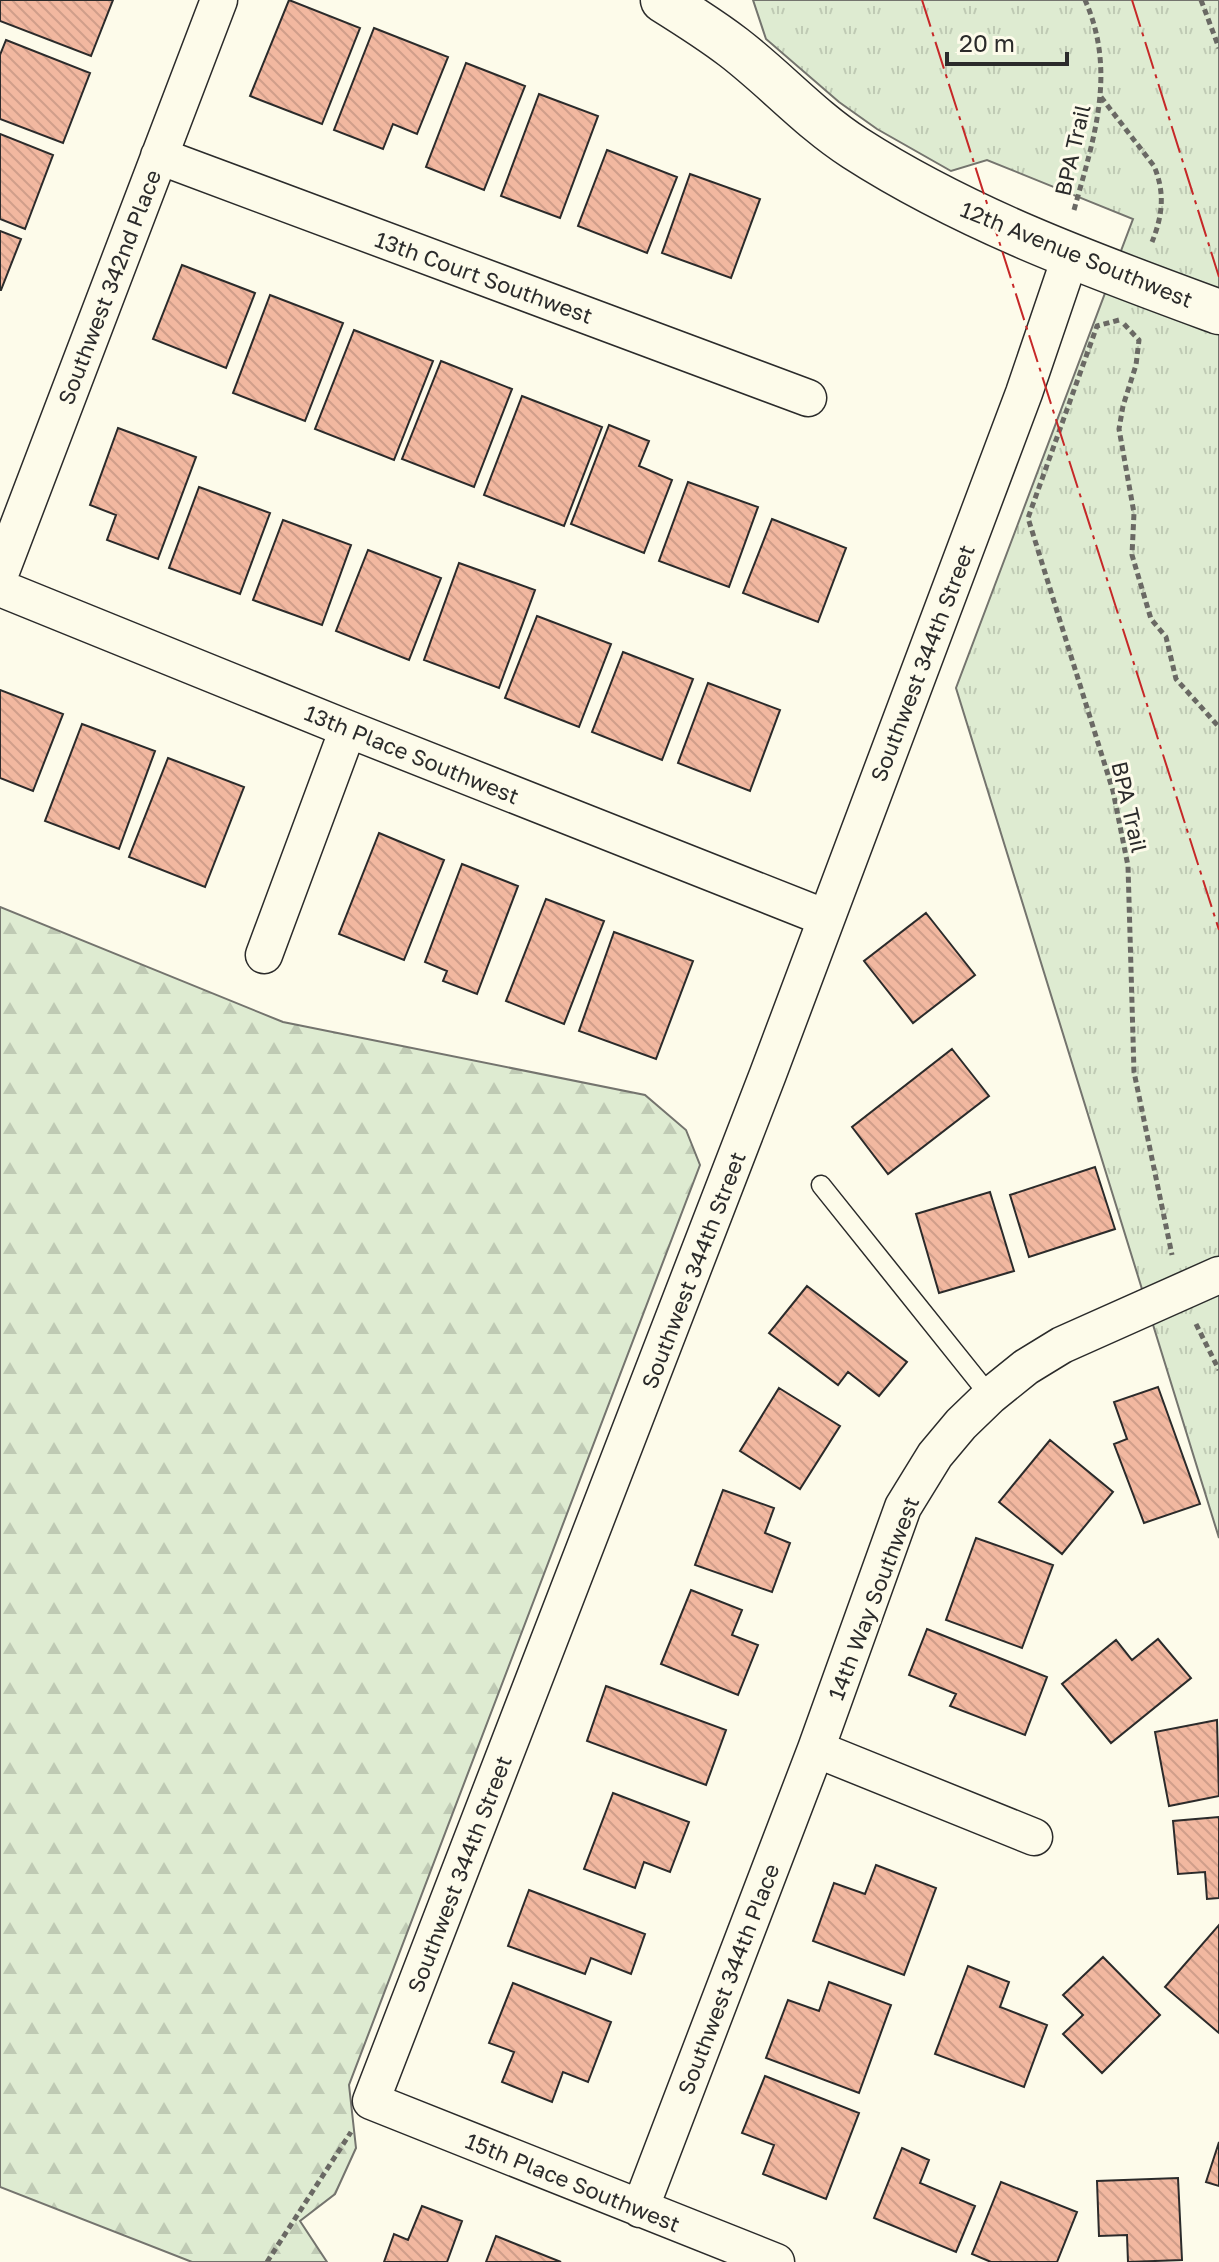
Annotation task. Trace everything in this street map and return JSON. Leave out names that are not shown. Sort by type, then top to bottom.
[{"type":"street","name":"Southwest 342nd Place","points":[[0,574],[219,0]]},
{"type":"street","name":"12th Avenue Southwest","points":[[663,0],[735,48],[803,109],[851,146],[900,175],[983,219],[1071,255],[1128,301],[1219,312]]},
{"type":"street","name":"13th Court Southwest","points":[[159,156],[808,398]]},
{"type":"street","name":"Southwest 344th Street","points":[[371,2101],[757,1104],[1024,393],[1071,255]]},
{"type":"street","name":"13th Place Southwest","points":[[0,588],[826,918]]},
{"type":"street","points":[[264,955],[348,729]]},
{"type":"street","name":"14th Way Southwest","points":[[816,1749],[903,1507],[935,1455],[961,1424],[1026,1367],[1062,1345],[1219,1275]]},
{"type":"street","points":[[816,1749],[1034,1837]]},
{"type":"street","name":"Southwest 344th Place","points":[[640,2209],[816,1749]]},
{"type":"street","name":"15th Place Southwest","points":[[371,2101],[776,2262]]},
{"type":"lane","points":[[821,1185],[990,1396]]},
{"type":"path","name":"BPA Trail","points":[[1074,210],[1101,97],[1101,55],[1094,19],[1085,0]]},
{"type":"path","points":[[1201,0],[1219,48]]},
{"type":"path","name":"BPA Trail","points":[[1101,97],[1154,166],[1158,176],[1163,197],[1153,240]]},
{"type":"path","name":"BPA Trail","points":[[1128,301],[1097,326],[1028,518],[1113,791],[1128,866],[1134,1072],[1180,1292],[1219,1370]]},
{"type":"path","points":[[1128,301],[1139,340],[1136,365],[1119,429],[1134,513],[1132,555],[1151,619],[1166,637],[1176,679],[1219,727]]},
{"type":"path","points":[[267,2262],[371,2101]]},
{"type":"green space","points":[[753,0],[1219,0],[1219,1538],[956,688],[1133,219],[987,160],[951,171],[877,129],[839,102],[766,39]]},
{"type":"green space","points":[[0,907],[283,1022],[645,1095],[686,1130],[700,1165],[349,2085],[356,2148],[335,2194],[300,2221],[327,2262],[192,2262],[0,2187]]},
{"type":"building","points":[[0,0],[113,0],[91,56],[0,21]]},
{"type":"building","points":[[289,0],[360,28],[322,124],[250,96]]},
{"type":"building","points":[[374,28],[448,57],[417,134],[393,124],[383,149],[334,130]]},
{"type":"building","points":[[6,40],[90,73],[63,143],[0,119],[0,55]]},
{"type":"building","points":[[466,63],[525,86],[484,190],[426,167]]},
{"type":"building","points":[[539,94],[598,116],[560,218],[501,196]]},
{"type":"building","points":[[0,134],[53,155],[25,229],[0,219]]},
{"type":"building","points":[[607,150],[677,177],[647,253],[578,226]]},
{"type":"building","points":[[690,174],[760,199],[731,278],[662,253]]},
{"type":"building","points":[[0,231],[21,239],[1,290],[0,290]]},
{"type":"building","points":[[182,265],[255,293],[226,368],[153,339]]},
{"type":"building","points":[[270,295],[343,323],[305,421],[233,393]]},
{"type":"building","points":[[354,330],[433,361],[394,460],[315,429]]},
{"type":"building","points":[[441,361],[512,389],[474,487],[402,459]]},
{"type":"building","points":[[522,396],[602,427],[564,526],[484,495]]},
{"type":"building","points":[[609,425],[649,441],[639,466],[672,480],[644,553],[571,524]]},
{"type":"building","points":[[118,428],[196,457],[158,559],[107,540],[116,515],[90,505]]},
{"type":"building","points":[[688,482],[758,507],[729,587],[659,561]]},
{"type":"building","points":[[199,487],[270,513],[240,594],[169,568]]},
{"type":"building","points":[[772,519],[846,548],[818,622],[743,593]]},
{"type":"building","points":[[283,520],[351,545],[322,625],[253,600]]},
{"type":"building","points":[[368,550],[441,578],[409,660],[336,631]]},
{"type":"building","points":[[459,563],[535,590],[499,688],[424,660]]},
{"type":"building","points":[[537,616],[611,644],[579,727],[505,698]]},
{"type":"building","points":[[623,652],[693,679],[662,760],[592,732]]},
{"type":"building","points":[[708,683],[780,710],[750,791],[678,763]]},
{"type":"building","points":[[0,690],[63,714],[33,791],[0,778]]},
{"type":"building","points":[[82,724],[155,751],[119,849],[45,821]]},
{"type":"building","points":[[168,758],[244,787],[205,887],[129,857]]},
{"type":"building","points":[[379,833],[444,860],[404,960],[339,934]]},
{"type":"building","points":[[462,864],[518,886],[477,994],[443,981],[447,971],[425,962]]},
{"type":"building","points":[[546,899],[604,921],[564,1024],[506,1001]]},
{"type":"building","points":[[926,913],[975,975],[913,1023],[864,961]]},
{"type":"building","points":[[614,932],[693,961],[656,1059],[579,1031]]},
{"type":"building","points":[[952,1049],[989,1096],[888,1174],[852,1127]]},
{"type":"building","points":[[1095,1167],[1115,1229],[1029,1257],[1010,1195]]},
{"type":"building","points":[[990,1192],[1014,1271],[939,1293],[916,1214]]},
{"type":"building","points":[[807,1286],[907,1362],[879,1396],[848,1372],[838,1385],[769,1333]]},
{"type":"building","points":[[1158,1387],[1200,1504],[1144,1523],[1114,1444],[1127,1439],[1114,1402]]},
{"type":"building","points":[[779,1388],[840,1426],[800,1489],[740,1451]]},
{"type":"building","points":[[1050,1440],[1113,1492],[1062,1554],[999,1502]]},
{"type":"building","points":[[723,1490],[774,1508],[765,1533],[790,1543],[772,1592],[695,1565]]},
{"type":"building","points":[[976,1538],[1053,1565],[1022,1648],[946,1620]]},
{"type":"building","points":[[691,1590],[742,1610],[732,1635],[758,1645],[738,1695],[661,1664]]},
{"type":"building","points":[[927,1629],[1047,1677],[1025,1735],[950,1706],[956,1694],[909,1675]]},
{"type":"building","points":[[1158,1639],[1191,1678],[1111,1743],[1062,1684],[1116,1640],[1132,1660]]},
{"type":"building","points":[[606,1686],[726,1730],[706,1785],[587,1741]]},
{"type":"building","points":[[1217,1720],[1219,1796],[1169,1806],[1155,1732]]},
{"type":"building","points":[[613,1793],[689,1822],[670,1872],[644,1862],[635,1888],[584,1869]]},
{"type":"building","points":[[1219,1817],[1219,1898],[1207,1899],[1205,1872],[1178,1874],[1173,1821]]},
{"type":"building","points":[[876,1865],[936,1888],[904,1975],[813,1941],[834,1883],[865,1894]]},
{"type":"building","points":[[529,1890],[645,1934],[631,1974],[591,1958],[585,1974],[508,1946]]},
{"type":"building","points":[[1219,1925],[1219,2033],[1165,1987]]},
{"type":"building","points":[[1103,1957],[1160,2015],[1102,2073],[1063,2034],[1083,2015],[1063,1995]]},
{"type":"building","points":[[968,1966],[1009,1982],[1000,2007],[1047,2025],[1024,2087],[935,2054]]},
{"type":"building","points":[[829,1982],[891,2005],[859,2093],[766,2058],[788,2000],[819,2011]]},
{"type":"building","points":[[513,1983],[611,2022],[588,2082],[563,2072],[552,2102],[502,2082],[514,2052],[489,2043]]},
{"type":"building","points":[[765,2076],[859,2113],[826,2199],[763,2174],[774,2145],[742,2133]]},
{"type":"building","points":[[1219,2142],[1219,2186],[1206,2182]]},
{"type":"building","points":[[902,2148],[929,2160],[920,2183],[975,2206],[956,2252],[874,2218]]},
{"type":"building","points":[[1178,2178],[1182,2260],[1128,2262],[1127,2235],[1099,2236],[1097,2181]]},
{"type":"building","points":[[1001,2182],[1077,2212],[1057,2262],[991,2262],[972,2254]]},
{"type":"building","points":[[422,2206],[462,2221],[447,2262],[384,2262],[394,2234],[408,2240]]},
{"type":"building","points":[[496,2236],[561,2262],[486,2262]]},
{"type":"power","points":[[922,0],[1219,930]]},
{"type":"power","points":[[1132,0],[1219,277]]}]
